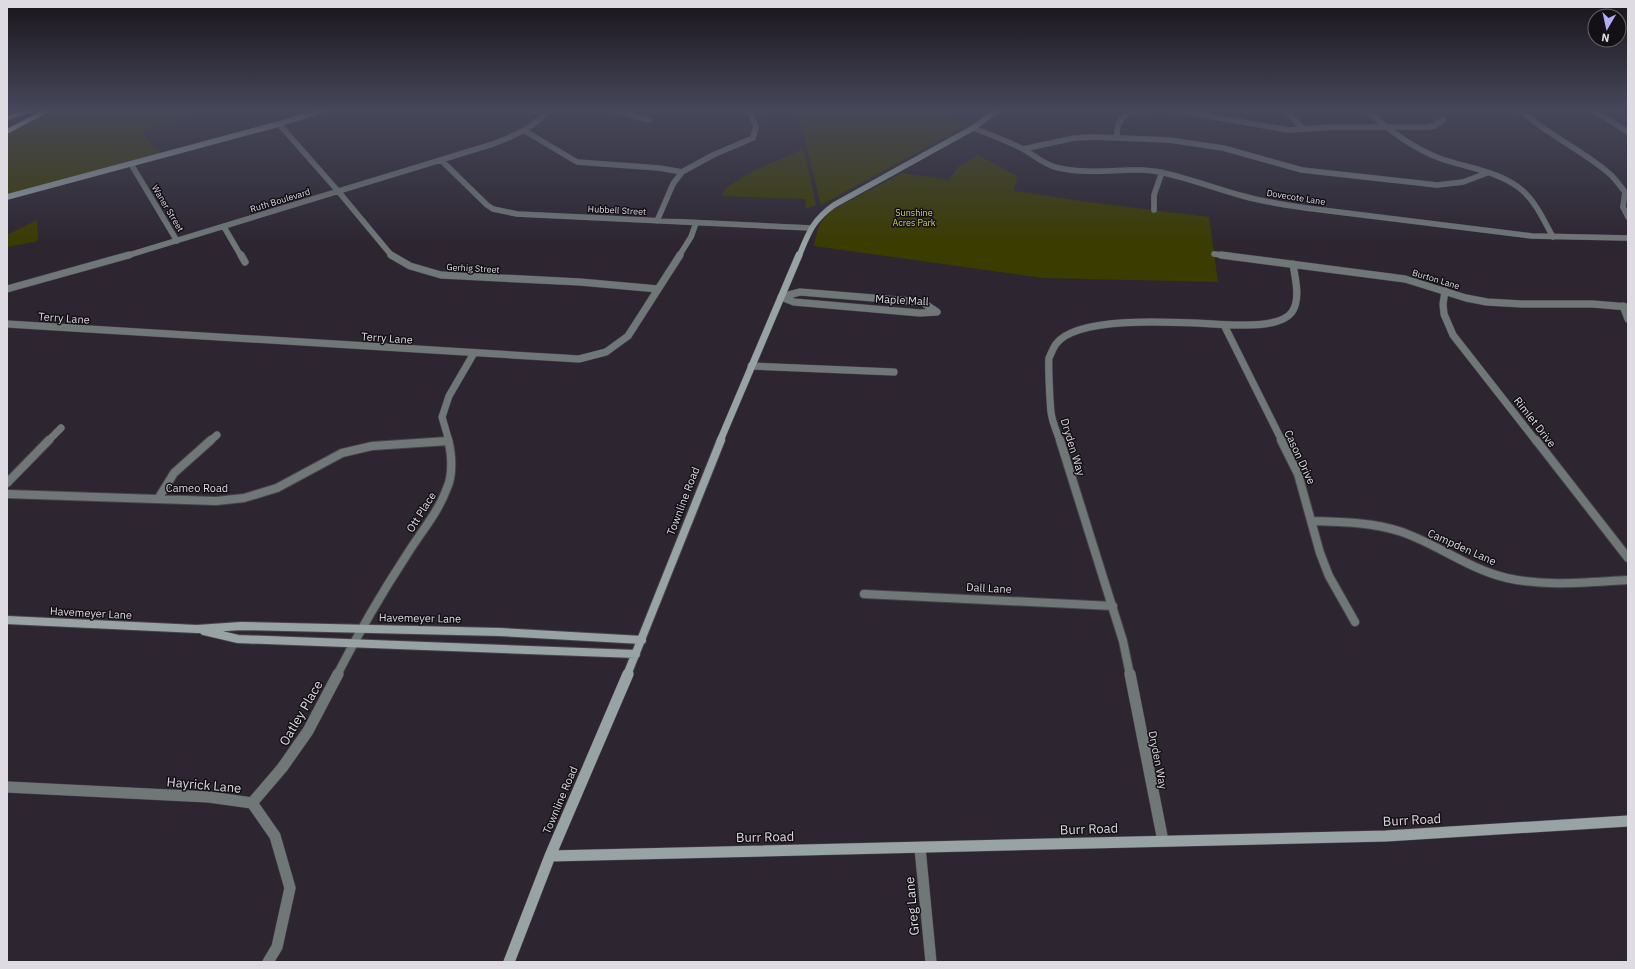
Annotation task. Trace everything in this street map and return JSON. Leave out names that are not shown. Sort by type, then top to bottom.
[{"type":"street","points":[[7,197],[167,154]]},
{"type":"street","name":"Gerhig Street","points":[[306,154],[392,256],[410,266],[441,275],[580,282],[658,289]]},
{"type":"street","name":"Ruth Boulevard","points":[[7,290],[224,227],[460,154]]},
{"type":"street","points":[[564,154],[577,162],[659,168],[682,172]]},
{"type":"street","points":[[657,221],[673,184],[682,172],[715,154]]},
{"type":"street","name":"Townline Road","points":[[508,962],[550,856],[642,640],[732,411],[811,228],[820,215],[834,205],[926,154]]},
{"type":"street","name":"Dovecote Lane","points":[[1031,154],[1047,164],[1070,170],[1128,170],[1162,172],[1191,179],[1243,196],[1277,204],[1553,238],[1628,238]]},
{"type":"street","points":[[1244,154],[1302,170],[1437,185],[1467,182],[1486,173]]},
{"type":"street","points":[[1431,154],[1486,173],[1520,189],[1530,198],[1553,238]]},
{"type":"street","points":[[1583,154],[1612,176],[1620,184],[1625,192],[1622,204],[1628,217]]},
{"type":"street","name":"Hubbell Street","points":[[441,160],[486,205],[504,212],[811,228]]},
{"type":"street","name":"Waner Street","points":[[131,164],[177,241]]},
{"type":"street","points":[[1154,210],[1152,204],[1155,187],[1162,172]]},
{"type":"street","name":"Terry Lane","points":[[7,324],[579,359],[600,355],[614,349],[628,336],[691,237],[696,223]]},
{"type":"street","points":[[224,227],[245,262]]},
{"type":"street","name":"Burton Lane","points":[[1214,254],[1405,279],[1426,284],[1472,299],[1505,304],[1625,307]]},
{"type":"street","name":"Dryden Way","points":[[1164,841],[1123,641],[1051,413],[1049,359],[1056,344],[1070,334],[1088,327],[1123,322],[1224,325],[1266,324],[1289,316],[1296,306],[1298,294],[1293,264]]},
{"type":"street","name":"Rimlet Drive","points":[[1445,291],[1442,305],[1445,319],[1453,335],[1628,558]]},
{"type":"street","name":"Maple Mall","points":[[800,292],[922,302],[937,312],[920,313],[794,302],[781,297],[800,292]]},
{"type":"street","points":[[1625,307],[1628,319]]},
{"type":"street","name":"Cason Drive","points":[[1224,325],[1298,474],[1320,553],[1329,576],[1355,622]]},
{"type":"street","name":"Ott Place","points":[[361,629],[406,555],[436,511],[448,487],[452,454],[442,417],[448,396],[474,353]]},
{"type":"street","points":[[751,366],[894,372]]},
{"type":"street","points":[[7,483],[61,428]]},
{"type":"street","points":[[158,499],[174,473],[193,455],[217,436]]},
{"type":"street","name":"Cameo Road","points":[[7,494],[216,501],[244,498],[277,488],[342,453],[372,446],[448,441]]},
{"type":"street","name":"Campden Lane","points":[[1312,521],[1368,524],[1398,531],[1424,541],[1449,555],[1478,568],[1506,577],[1535,582],[1628,580]]},
{"type":"street","name":"Dall Lane","points":[[864,594],[1113,606]]},
{"type":"street","name":"Havemeyer Lane","points":[[7,620],[197,629],[241,626],[500,632],[642,640]]},
{"type":"street","name":"Havemeyer Lane","points":[[197,629],[238,639],[636,654]]},
{"type":"street","name":"Oatley Place","points":[[252,803],[282,768],[308,731],[361,629]]},
{"type":"street","name":"Hayrick Lane","points":[[7,787],[209,797],[252,803],[275,836],[290,888],[277,946],[268,962]]},
{"type":"street","name":"Burr Road","points":[[550,856],[1386,836],[1628,820]]},
{"type":"street","name":"Greg Lane","points":[[920,848],[931,962]]},
{"type":"green space","points":[[7,154],[159,154],[158,155],[7,195]]},
{"type":"green space","points":[[792,154],[805,154],[816,205],[805,209],[806,199],[721,196],[726,189],[735,182],[771,163]]},
{"type":"green space","points":[[808,154],[914,154],[821,205]]},
{"type":"green space","name":"Sunshine Acres Park","points":[[978,155],[1018,177],[1014,191],[1209,217],[1218,282],[1043,278],[814,246],[822,221],[834,209],[902,173],[949,180],[959,166]]},
{"type":"green space","points":[[37,220],[38,241],[7,247],[7,235]]}]
